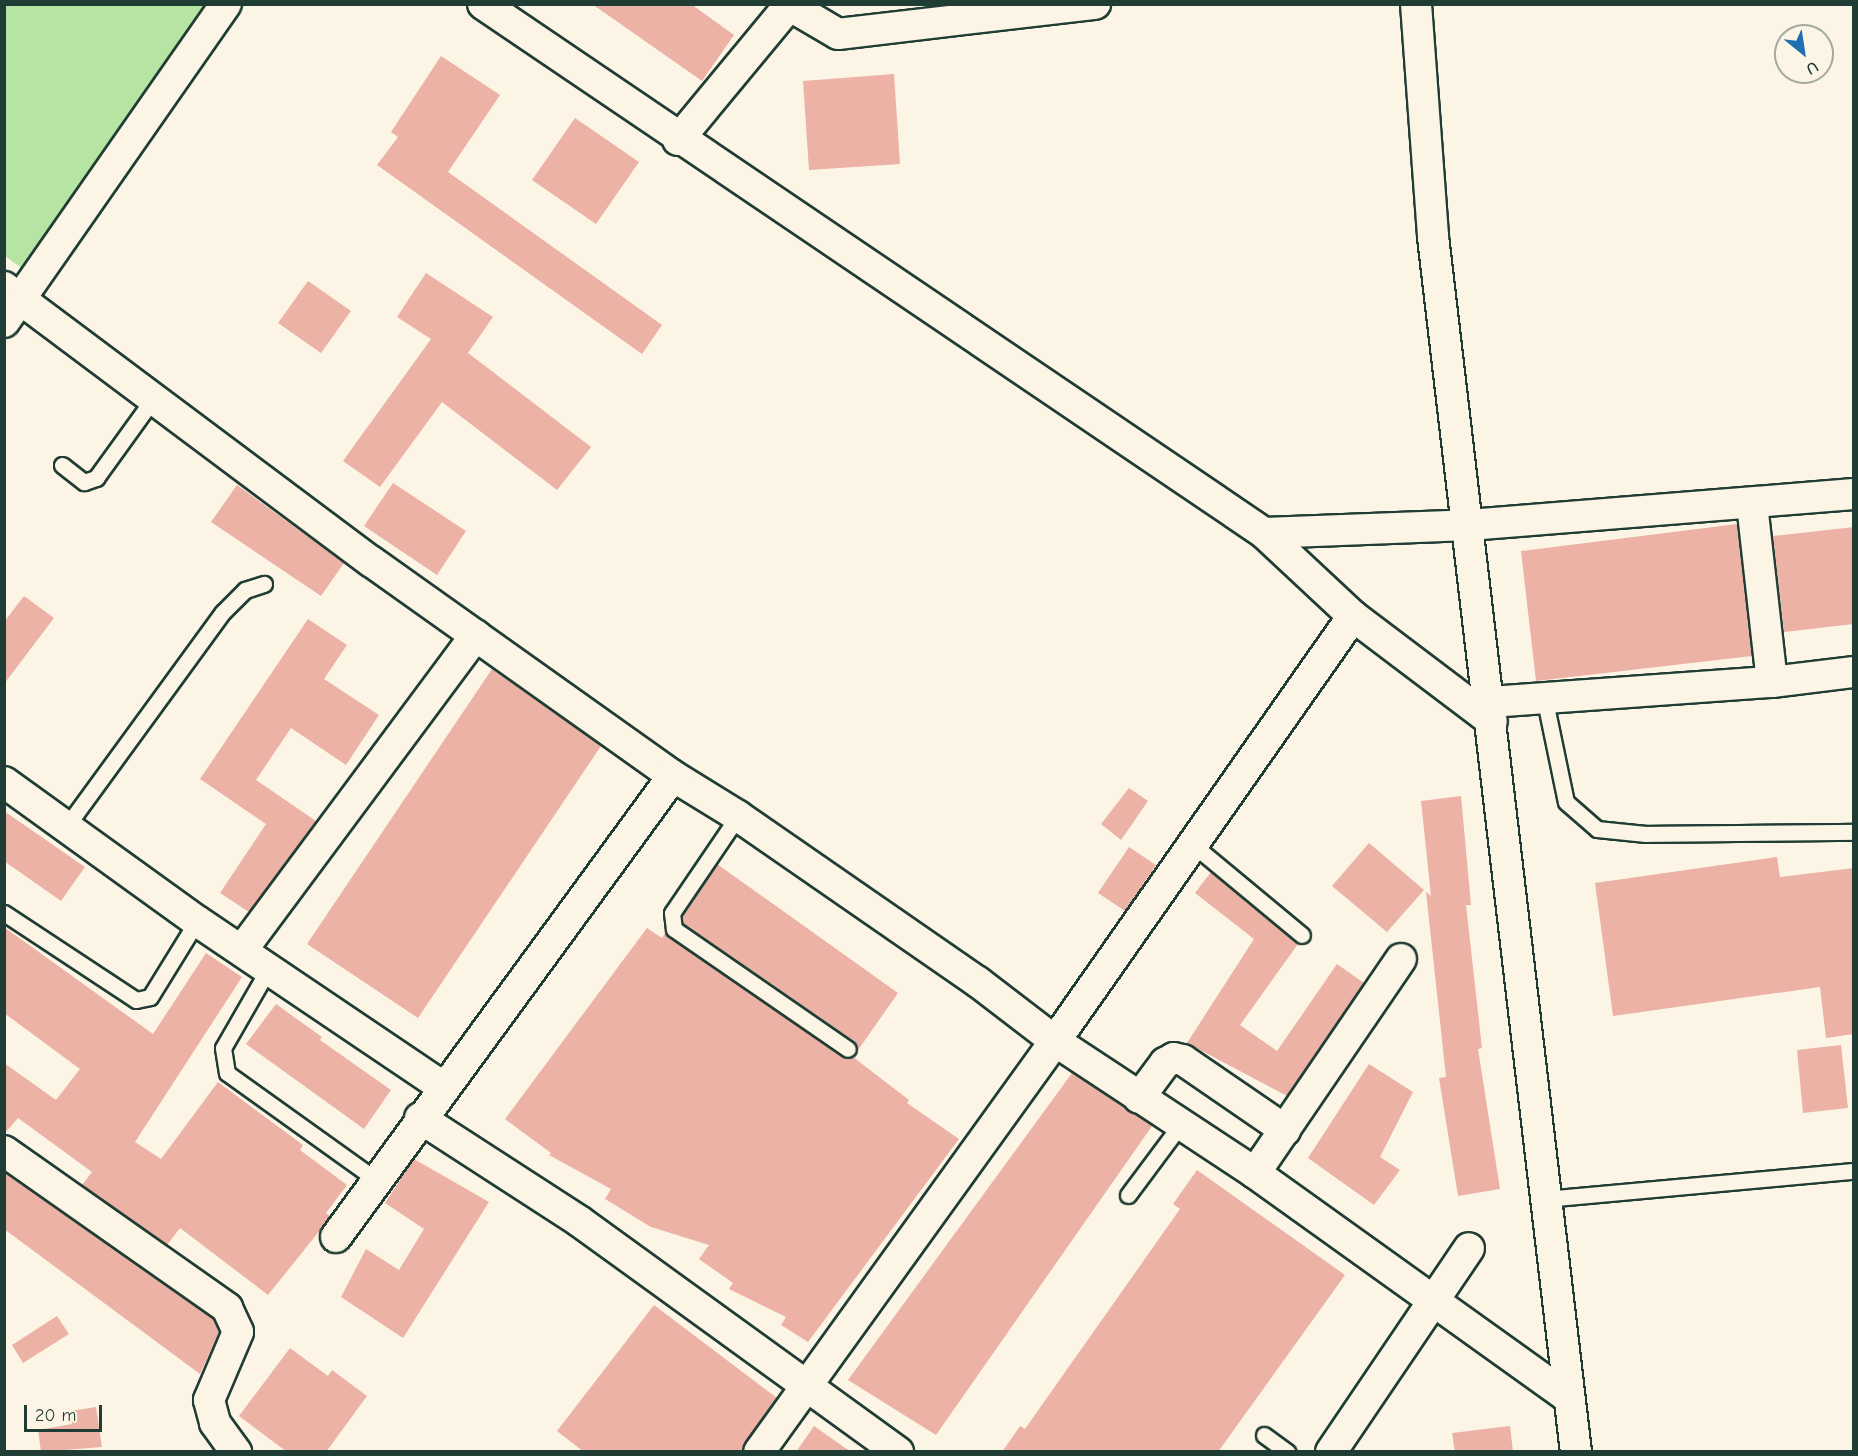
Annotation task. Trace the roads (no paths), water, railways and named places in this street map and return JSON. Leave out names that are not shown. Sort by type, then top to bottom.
[{"type":"street","points":[[226,4],[10,302],[153,399],[673,776],[738,816],[978,982],[1055,1041],[1255,1173],[1436,1299],[1569,1398]]},
{"type":"street","points":[[483,4],[678,140],[1264,533],[1353,616],[1491,711]]},
{"type":"street","points":[[1416,4],[1433,237],[1491,711],[1544,1199],[1576,1452]]},
{"type":"street","points":[[678,140],[788,5],[838,34],[1084,5]]},
{"type":"street","points":[[1264,533],[1469,525],[1854,494]]},
{"type":"street","points":[[1752,504],[1772,682]]},
{"type":"street","points":[[759,1452],[808,1388],[1055,1041],[1191,843],[1353,616]]},
{"type":"street","points":[[242,950],[476,634]]},
{"type":"street","points":[[1491,711],[1544,696],[1772,682],[1854,672]]},
{"type":"street","points":[[336,1237],[378,1181],[442,1086],[673,776]]},
{"type":"street","points":[[4,782],[197,921],[442,1086]]},
{"type":"street","points":[[1255,1173],[1401,959]]},
{"type":"street","points":[[1139,1098],[1165,1063],[1174,1059],[1184,1060],[1285,1130]]},
{"type":"street","points":[[420,1118],[579,1221],[898,1452]]},
{"type":"street","points":[[4,1151],[227,1308],[238,1332],[209,1400],[215,1423],[236,1452]]},
{"type":"street","points":[[1331,1452],[1469,1248]]},
{"type":"lane","points":[[62,465],[84,482],[96,478],[153,399]]},
{"type":"lane","points":[[66,827],[223,612],[245,590],[264,584]]},
{"type":"lane","points":[[1544,696],[1566,802],[1597,829],[1646,834],[1854,832]]},
{"type":"lane","points":[[738,816],[672,913],[674,929],[848,1049]]},
{"type":"lane","points":[[1191,843],[1302,935]]},
{"type":"lane","points":[[4,913],[136,1000],[150,997],[197,921]]},
{"type":"lane","points":[[269,968],[224,1048],[227,1072],[378,1181]]},
{"type":"lane","points":[[1128,1195],[1181,1124]]},
{"type":"lane","points":[[1544,1199],[1854,1170]]},
{"type":"lane","points":[[1264,1435],[1287,1452]]}]
